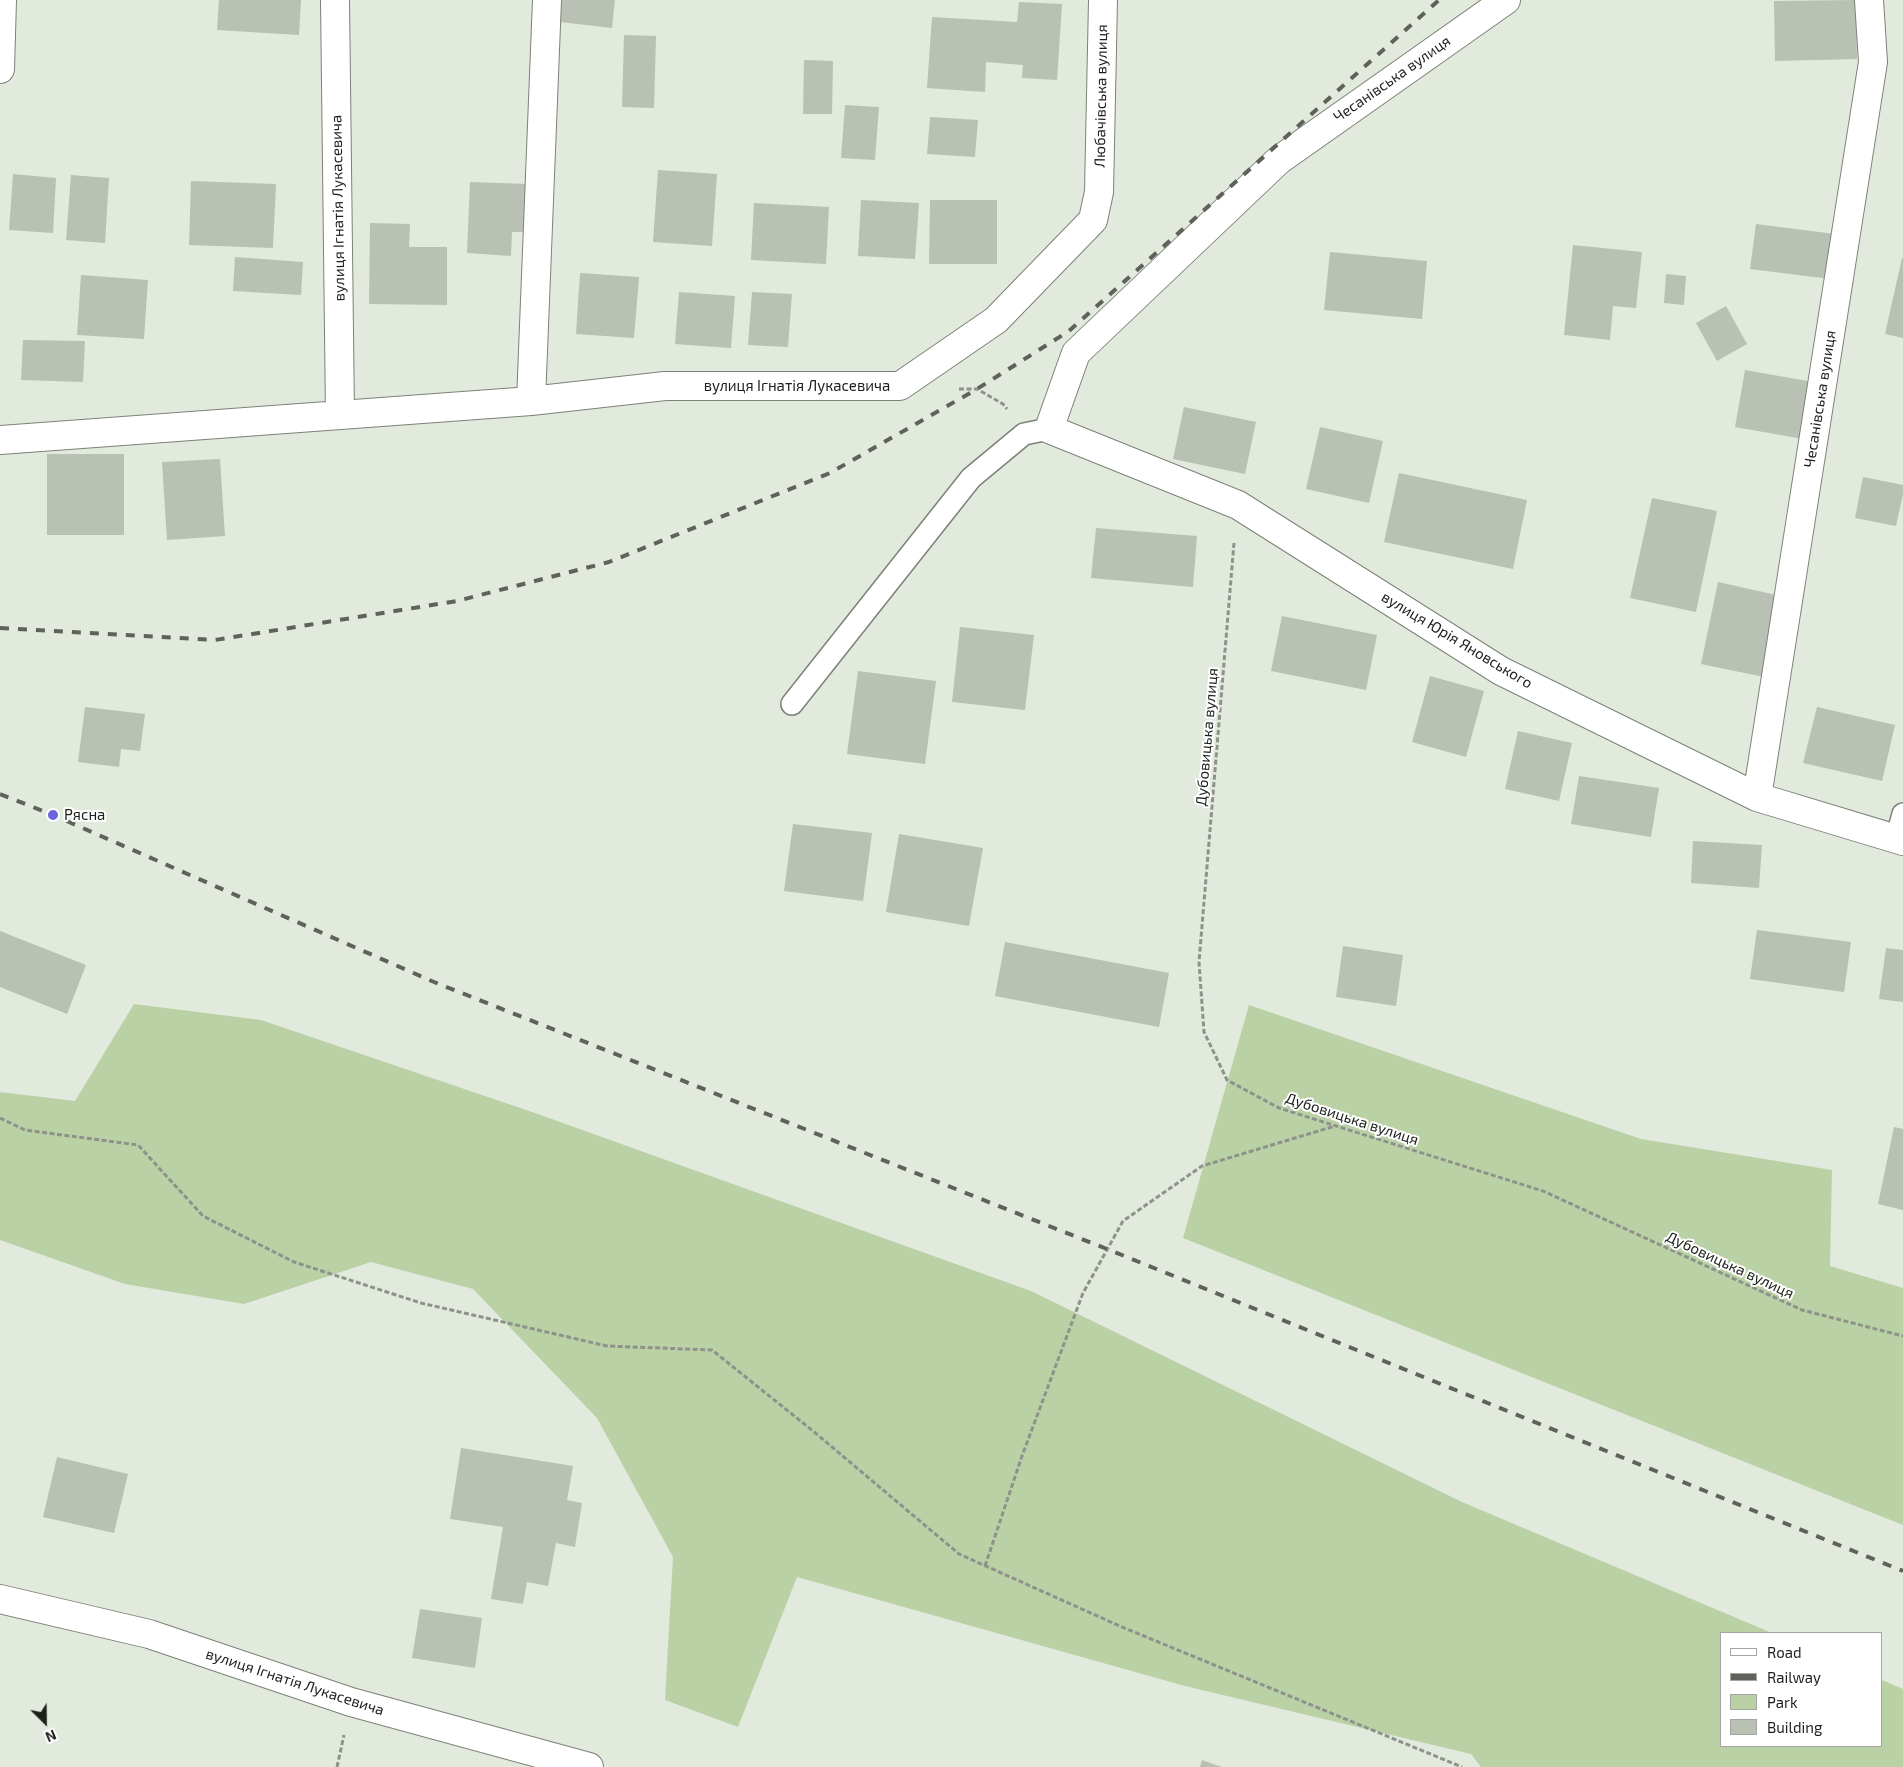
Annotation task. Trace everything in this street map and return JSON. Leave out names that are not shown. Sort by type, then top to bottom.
[{"type":"street","points":[[0,69],[2,0]]},
{"type":"street","name":"вулиця Ігнатія Лукасевича","points":[[335,0],[340,415]]},
{"type":"street","name":"Любачівська вулиця","points":[[1100,192],[1104,0]]},
{"type":"street","name":"Чесанівська вулиця","points":[[1037,432],[1076,353],[1279,160],[1506,0]]},
{"type":"street","name":"Чесанівська вулиця","points":[[1757,797],[1873,62],[1869,0]]},
{"type":"street","points":[[531,401],[546,11]]},
{"type":"street","name":"вулиця Ігнатія Лукасевича","points":[[0,440],[531,401],[665,386],[900,386],[996,320],[1093,220],[1100,192]]},
{"type":"street","name":"вулиця Юрія Яновського","points":[[1037,432],[1238,505],[1501,671],[1757,797],[1901,832]]},
{"type":"street","name":"вулиця Ігнатія Лукасевича","points":[[0,1599],[149,1634],[351,1702],[589,1767]]},
{"type":"lane","points":[[792,704],[971,478],[1037,432]]},
{"type":"path","points":[[958,389],[977,389],[1003,404],[1037,432]]},
{"type":"path","name":"Дубовицька вулиця","points":[[1238,505],[1199,962],[1204,1032],[1227,1080],[1278,1108],[1543,1191],[1802,1310],[1903,1336]]},
{"type":"path","points":[[0,1118],[25,1130],[138,1145],[203,1216],[303,1265],[421,1303],[607,1346],[712,1350],[813,1431],[959,1554],[1122,1627],[1462,1767]]},
{"type":"path","points":[[985,1566],[1022,1456],[1083,1293],[1123,1221],[1202,1166],[1335,1126]]},
{"type":"green space","points":[[134,1004],[261,1020],[535,1113],[1031,1291],[1462,1502],[1770,1632],[1720,1632],[1720,1747],[1883,1747],[1883,1680],[1903,1689],[1903,1767],[1481,1767],[1471,1754],[1185,1686],[797,1577],[738,1727],[665,1700],[673,1557],[597,1418],[473,1289],[371,1262],[244,1304],[125,1284],[0,1240],[0,1092],[75,1101]]},
{"type":"green space","points":[[1249,1005],[1641,1139],[1832,1170],[1830,1266],[1903,1288],[1903,1525],[1183,1238]]},
{"type":"building","points":[[219,0],[301,0],[299,35],[217,30]]},
{"type":"building","points":[[562,0],[615,0],[612,28],[560,22]]},
{"type":"building","points":[[1856,0],[1857,59],[1775,61],[1774,1]]},
{"type":"building","points":[[1019,2],[1062,4],[1057,80],[1022,78],[1023,65],[986,62],[985,92],[927,88],[932,17],[1017,22]]},
{"type":"building","points":[[624,35],[656,36],[654,108],[622,107]]},
{"type":"building","points":[[804,60],[833,61],[832,114],[803,114]]},
{"type":"building","points":[[845,105],[879,107],[875,160],[841,158]]},
{"type":"building","points":[[930,117],[978,120],[975,157],[927,154]]},
{"type":"building","points":[[658,170],[717,174],[712,246],[653,242]]},
{"type":"building","points":[[13,174],[56,178],[53,233],[9,230]]},
{"type":"building","points":[[71,175],[109,178],[105,243],[66,240]]},
{"type":"building","points":[[191,181],[276,184],[273,248],[189,245]]},
{"type":"building","points":[[470,182],[528,184],[526,232],[512,232],[511,256],[467,253]]},
{"type":"building","points":[[861,200],[919,203],[915,259],[858,256]]},
{"type":"building","points":[[930,200],[997,200],[997,264],[929,264]]},
{"type":"building","points":[[754,203],[829,207],[826,264],[751,260]]},
{"type":"building","points":[[370,223],[410,224],[409,247],[447,247],[447,305],[369,304]]},
{"type":"building","points":[[1756,224],[1835,234],[1830,279],[1750,269]]},
{"type":"building","points":[[1573,245],[1642,252],[1636,308],[1613,306],[1610,340],[1564,335]]},
{"type":"building","points":[[1330,252],[1427,261],[1422,319],[1324,310]]},
{"type":"building","points":[[235,257],[303,262],[301,295],[233,291]]},
{"type":"building","points":[[1903,258],[1903,338],[1885,334]]},
{"type":"building","points":[[580,273],[639,277],[634,338],[576,334]]},
{"type":"building","points":[[1666,274],[1686,276],[1684,305],[1664,303]]},
{"type":"building","points":[[81,275],[148,280],[144,339],[77,335]]},
{"type":"building","points":[[679,292],[735,296],[731,348],[675,344]]},
{"type":"building","points":[[752,292],[792,294],[788,347],[748,345]]},
{"type":"building","points":[[1726,306],[1747,344],[1717,361],[1696,323]]},
{"type":"building","points":[[23,340],[85,341],[83,382],[21,380]]},
{"type":"building","points":[[1745,370],[1813,382],[1803,439],[1735,427]]},
{"type":"building","points":[[1184,407],[1256,422],[1245,474],[1173,459]]},
{"type":"building","points":[[1320,427],[1383,441],[1369,503],[1306,489]]},
{"type":"building","points":[[47,454],[124,454],[124,535],[47,535]]},
{"type":"building","points":[[220,459],[225,536],[167,540],[162,462]]},
{"type":"building","points":[[1399,473],[1527,500],[1513,569],[1384,542]]},
{"type":"building","points":[[1863,477],[1903,485],[1903,494],[1896,526],[1855,518]]},
{"type":"building","points":[[1652,498],[1717,511],[1696,612],[1630,598]]},
{"type":"building","points":[[1096,528],[1197,536],[1193,587],[1091,578]]},
{"type":"building","points":[[1718,582],[1781,596],[1764,677],[1701,664]]},
{"type":"building","points":[[1282,616],[1377,635],[1366,690],[1271,671]]},
{"type":"building","points":[[960,627],[1034,635],[1025,710],[952,702]]},
{"type":"building","points":[[858,671],[936,681],[925,764],[847,754]]},
{"type":"building","points":[[1430,676],[1484,691],[1466,757],[1412,742]]},
{"type":"building","name":"Рясна","points":[[85,707],[145,714],[140,751],[121,749],[119,767],[78,762]]},
{"type":"building","points":[[1817,707],[1895,725],[1882,781],[1803,763]]},
{"type":"building","points":[[1518,731],[1572,743],[1559,801],[1505,789]]},
{"type":"building","points":[[1579,776],[1659,788],[1651,837],[1571,824]]},
{"type":"building","points":[[793,824],[872,833],[863,901],[784,891]]},
{"type":"building","points":[[899,834],[983,848],[969,926],[886,912]]},
{"type":"building","points":[[1693,841],[1762,845],[1759,888],[1691,883]]},
{"type":"building","points":[[1757,930],[1851,942],[1844,992],[1750,979]]},
{"type":"building","points":[[0,931],[86,965],[67,1014],[0,987]]},
{"type":"building","points":[[1005,942],[1169,973],[1159,1027],[995,996]]},
{"type":"building","points":[[1343,946],[1403,955],[1396,1006],[1336,997]]},
{"type":"building","points":[[1886,948],[1903,950],[1903,1002],[1879,999]]},
{"type":"building","points":[[1894,1127],[1903,1129],[1903,1210],[1878,1204]]},
{"type":"building","points":[[461,1448],[573,1466],[567,1500],[582,1503],[575,1547],[556,1543],[548,1586],[527,1582],[523,1604],[491,1599],[503,1527],[450,1519]]},
{"type":"building","points":[[57,1457],[128,1474],[114,1533],[43,1517]]},
{"type":"building","points":[[420,1609],[482,1618],[475,1668],[412,1658]]},
{"type":"building","points":[[1202,1760],[1222,1767],[1200,1767]]},
{"type":"railway","points":[[0,628],[215,640],[457,601],[609,562],[830,473],[977,389],[1069,331],[1439,0]]},
{"type":"railway","points":[[0,794],[53,815],[434,982],[1107,1249],[1903,1571]]},
{"type":"place","name":"Рясна","points":[[53,815]]}]
